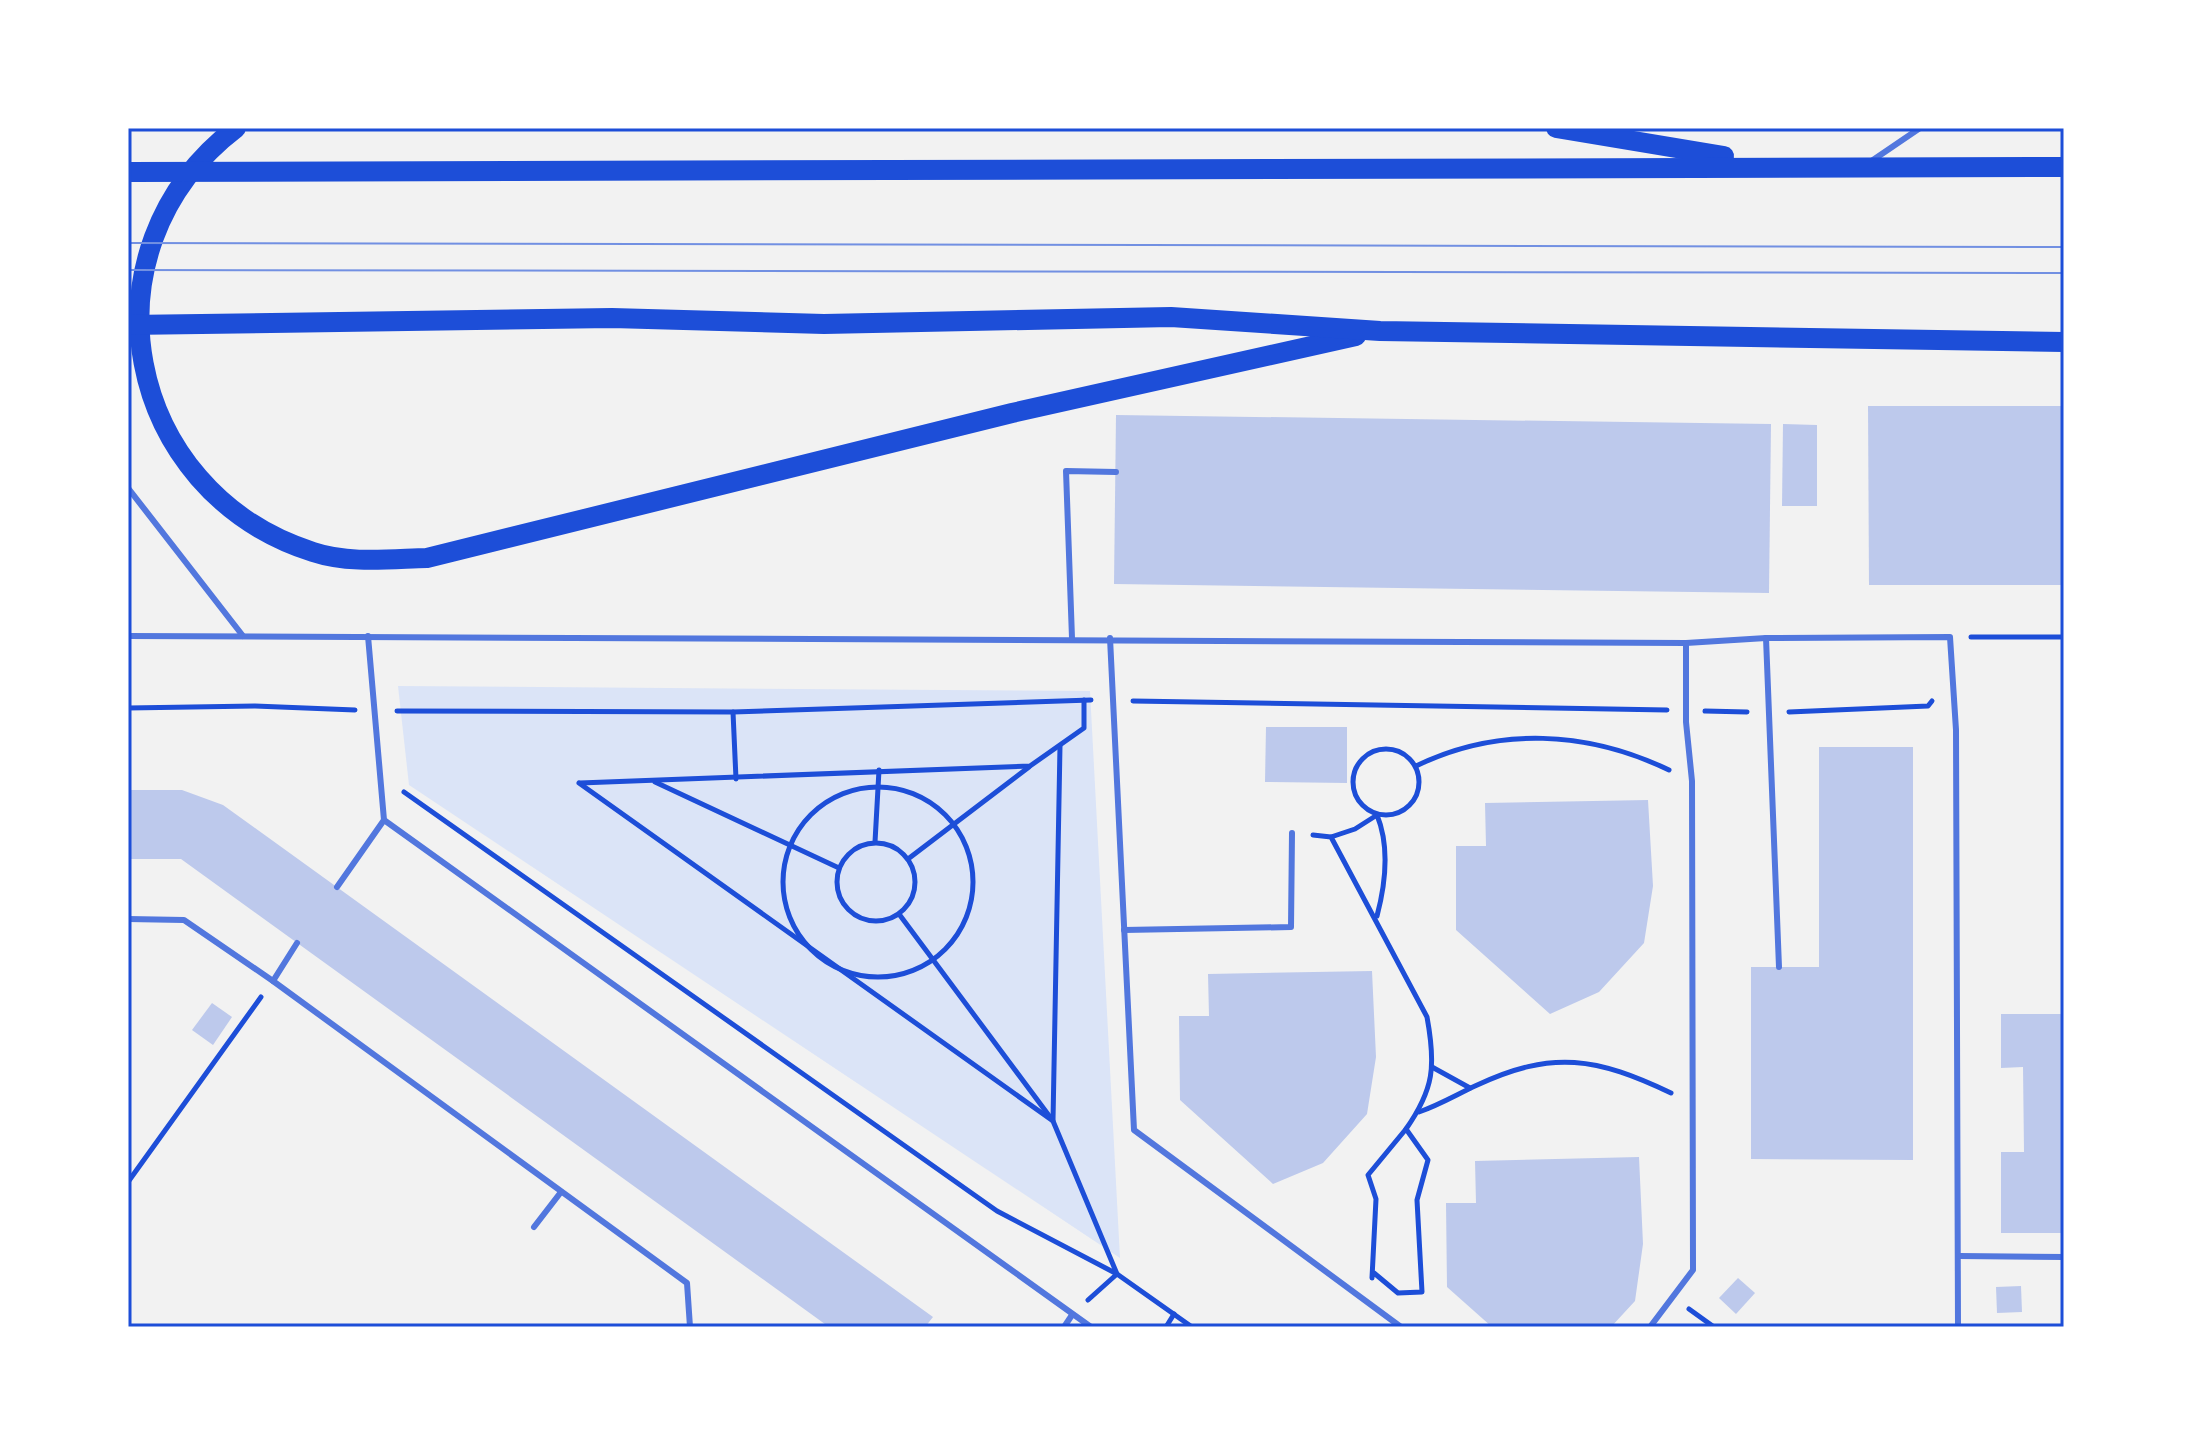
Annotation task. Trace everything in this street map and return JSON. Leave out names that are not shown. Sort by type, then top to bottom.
[{"type":"main road","points":[[236,128],[202,161],[173,197],[156,233],[142,280],[138,321],[142,369],[158,419],[185,464],[217,498],[261,529],[313,552],[361,560],[427,558],[1012,413],[1380,331]]},
{"type":"main road","points":[[1556,128],[1783,165]]},
{"type":"main road","points":[[128,172],[1783,165],[2064,167]]},
{"type":"main road","points":[[128,325],[612,318],[824,324],[1171,317],[1380,331],[2064,342]]},
{"type":"lane","points":[[1864,166],[1920,128]]},
{"type":"lane","points":[[1072,638],[1066,471],[1116,472]]},
{"type":"lane","points":[[128,488],[243,636]]},
{"type":"lane","points":[[128,636],[1110,638],[1686,643],[1766,638],[1950,637],[1950,679],[1956,730],[1958,1327]]},
{"type":"lane","points":[[337,887],[384,820],[368,636]]},
{"type":"lane","points":[[1110,638],[1134,1130],[1401,1327]]},
{"type":"lane","points":[[1766,638],[1779,967]]},
{"type":"lane","points":[[1650,1327],[1693,1270],[1692,781],[1686,711],[1686,643]]},
{"type":"lane","points":[[384,820],[1091,1327]]},
{"type":"lane","points":[[1124,930],[1291,927],[1292,833]]},
{"type":"lane","points":[[128,919],[184,920],[273,981],[687,1283],[690,1327]]},
{"type":"lane","points":[[273,981],[297,943]]},
{"type":"lane","points":[[534,1227],[561,1192]]},
{"type":"lane","points":[[1959,1256],[2064,1257]]},
{"type":"lane","points":[[1064,1327],[1072,1315]]},
{"type":"path","points":[[1950,637],[2064,637]]},
{"type":"path","points":[[128,708],[255,706],[375,711],[733,712],[1084,700],[1769,712],[1928,706],[1950,679]]},
{"type":"path","points":[[908,859],[1084,728],[1084,700]]},
{"type":"path","points":[[733,712],[736,779]]},
{"type":"path","points":[[1416,766],[1472,744],[1526,737],[1570,739],[1652,762],[1692,781]]},
{"type":"path","points":[[1053,1121],[1060,746]]},
{"type":"path","points":[[1292,833],[1331,837],[1355,829],[1377,815],[1397,814],[1413,803],[1420,785],[1416,766],[1403,752],[1384,748],[1366,754],[1354,769],[1352,788],[1361,805],[1377,815],[1385,833],[1386,864],[1376,917]]},
{"type":"path","points":[[1030,766],[579,783],[1053,1121]]},
{"type":"path","points":[[875,842],[879,770]]},
{"type":"path","points":[[380,775],[997,1211],[1117,1274],[1192,1327]]},
{"type":"path","points":[[654,782],[839,868]]},
{"type":"path","points":[[877,787],[917,795],[953,825],[967,848],[972,866],[971,903],[956,936],[933,959],[912,971],[876,977],[840,969],[824,959],[798,933],[787,907],[783,879],[791,845],[800,827],[827,802],[844,793],[877,787]]},
{"type":"path","points":[[1331,837],[1427,1017],[1433,1050],[1431,1085],[1418,1112],[1368,1175],[1376,1199],[1372,1243],[1374,1273],[1362,1297]]},
{"type":"path","points":[[875,842],[897,848],[908,859],[914,873],[915,888],[910,902],[899,914],[877,921],[855,915],[840,898],[836,883],[839,868],[853,850],[875,842]]},
{"type":"path","points":[[899,914],[1053,1121],[1117,1274]]},
{"type":"path","points":[[128,1182],[273,981]]},
{"type":"path","points":[[1418,1112],[1470,1088],[1546,1064],[1586,1061],[1625,1071],[1671,1093]]},
{"type":"path","points":[[1432,1067],[1470,1088]]},
{"type":"path","points":[[1374,1273],[1398,1293],[1422,1292],[1417,1200],[1428,1160],[1406,1129]]},
{"type":"path","points":[[1072,1315],[1117,1274]]},
{"type":"path","points":[[1672,1298],[1714,1327]]},
{"type":"path","points":[[1166,1327],[1174,1314]]},
{"type":"shaded area","points":[[398,686],[1090,691],[1120,1258],[409,785]]},
{"type":"building","points":[[1868,406],[2064,406],[2064,585],[1869,585]]},
{"type":"building","points":[[1116,415],[1771,424],[1769,593],[1114,584]]},
{"type":"building","points":[[1783,424],[1817,425],[1817,506],[1782,506]]},
{"type":"building","points":[[1266,727],[1347,727],[1347,783],[1265,782]]},
{"type":"building","points":[[1819,747],[1913,747],[1913,1160],[1751,1159],[1751,967],[1819,967]]},
{"type":"building","points":[[128,790],[182,790],[223,805],[933,1317],[925,1327],[829,1327],[181,859],[128,859]]},
{"type":"building","points":[[1648,800],[1653,886],[1644,943],[1599,992],[1550,1014],[1456,930],[1456,846],[1486,846],[1485,803]]},
{"type":"building","points":[[1372,971],[1376,1057],[1367,1114],[1323,1163],[1273,1184],[1180,1100],[1179,1016],[1209,1016],[1208,974]]},
{"type":"building","points":[[212,1003],[232,1017],[213,1045],[192,1030]]},
{"type":"building","points":[[2001,1014],[2064,1014],[2064,1233],[2001,1233],[2001,1152],[2024,1152],[2023,1067],[2001,1068]]},
{"type":"building","points":[[1639,1157],[1643,1244],[1635,1301],[1611,1327],[1492,1327],[1447,1287],[1446,1203],[1476,1203],[1475,1161]]},
{"type":"building","points":[[1738,1278],[1755,1293],[1736,1314],[1719,1298]]},
{"type":"building","points":[[2021,1286],[2022,1312],[1997,1313],[1996,1287]]},
{"type":"tram line","points":[[128,243],[2064,247]]},
{"type":"tram line","points":[[128,270],[2064,273]]}]
